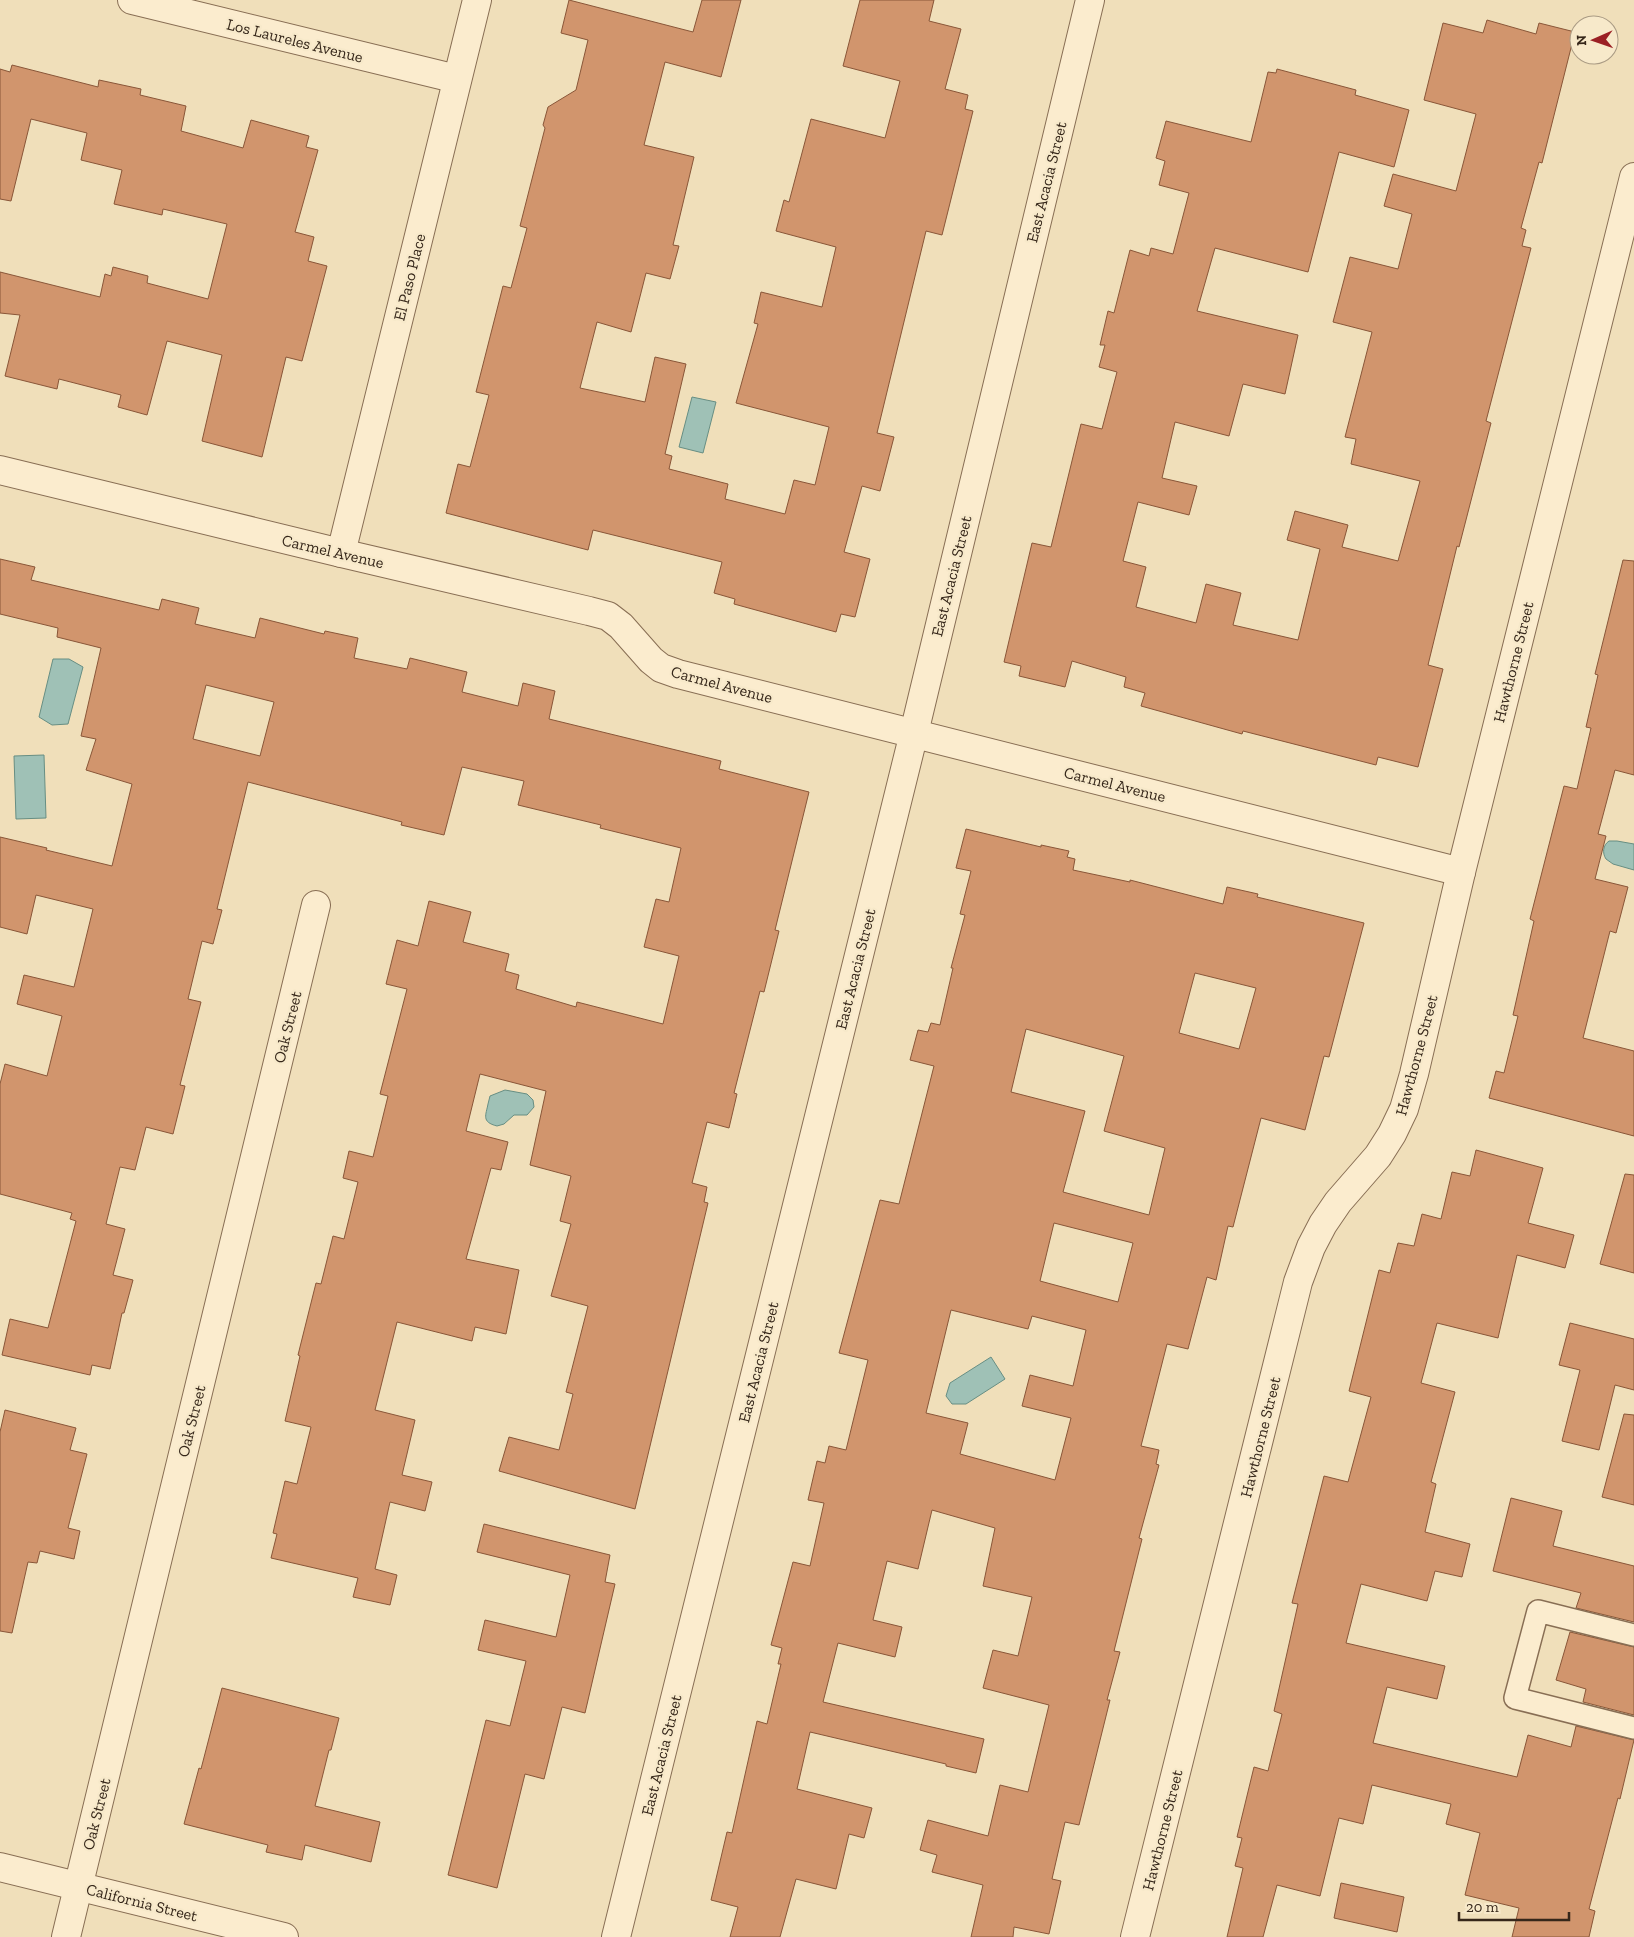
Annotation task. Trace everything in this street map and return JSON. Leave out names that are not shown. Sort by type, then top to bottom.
[{"type":"street","name":"Los Laureles Avenue","points":[[132,0],[457,79]]},
{"type":"street","name":"El Paso Place","points":[[341,553],[477,0]]},
{"type":"street","name":"East Acacia Street","points":[[616,1937],[914,733],[1090,0]]},
{"type":"street","name":"Hawthorne Street","points":[[1135,1937],[1298,1282],[1311,1247],[1323,1224],[1338,1202],[1378,1156],[1392,1134],[1404,1109],[1414,1074],[1461,872],[1634,177]]},
{"type":"street","name":"Carmel Avenue","points":[[0,470],[608,616],[621,626],[651,660],[662,668],[707,682],[1461,872]]},
{"type":"street","name":"Oak Street","points":[[66,1937],[316,905]]},
{"type":"street","name":"California Street","points":[[0,1867],[284,1937]]},
{"type":"lane","points":[[1634,1635],[1538,1612],[1515,1698],[1634,1728]]},
{"type":"water","points":[[692,397],[716,402],[703,453],[679,447]]},
{"type":"water","points":[[53,659],[69,659],[83,667],[68,724],[52,725],[39,717]]},
{"type":"water","points":[[44,755],[46,818],[16,819],[14,756]]},
{"type":"water","points":[[1609,841],[1634,844],[1634,870],[1613,864],[1606,859],[1604,849]]},
{"type":"water","points":[[505,1090],[527,1094],[533,1100],[534,1107],[527,1115],[514,1115],[504,1124],[497,1126],[487,1120],[486,1112],[490,1096]]},
{"type":"water","points":[[991,1357],[1005,1379],[966,1404],[952,1404],[946,1396],[950,1383]]},
{"type":"building","points":[[569,0],[693,32],[702,0],[741,0],[721,77],[665,62],[644,145],[694,157],[673,245],[679,246],[670,279],[646,273],[631,332],[597,322],[580,388],[645,402],[655,357],[686,364],[665,454],[672,456],[669,469],[728,484],[725,499],[785,514],[794,480],[815,485],[829,427],[736,403],[758,324],[754,323],[761,292],[822,307],[836,247],[776,231],[784,200],[789,202],[811,119],[885,138],[900,81],[843,66],[860,0],[934,0],[929,21],[961,29],[945,89],[968,95],[965,109],[973,111],[942,235],[926,231],[877,433],[894,437],[880,491],[862,486],[844,552],[870,559],[855,617],[841,614],[836,632],[734,604],[735,599],[714,593],[722,562],[593,530],[588,550],[446,513],[458,464],[470,467],[489,395],[476,392],[503,286],[511,288],[527,228],[520,226],[545,128],[543,125],[548,107],[576,90],[588,40],[561,33]]},
{"type":"building","points":[[1487,20],[1536,34],[1539,23],[1569,30],[1569,56],[1542,163],[1539,162],[1521,228],[1526,230],[1522,246],[1531,248],[1486,421],[1491,423],[1459,547],[1457,546],[1428,665],[1443,669],[1418,767],[1378,757],[1376,765],[1243,731],[1242,734],[1141,706],[1145,693],[1124,687],[1126,677],[1072,661],[1065,687],[1019,676],[1021,666],[1004,662],[1032,543],[1051,547],[1081,424],[1102,429],[1117,372],[1099,367],[1105,345],[1100,345],[1108,311],[1114,313],[1130,250],[1149,256],[1151,248],[1173,254],[1189,193],[1159,185],[1165,161],[1156,158],[1166,121],[1251,142],[1268,72],[1276,73],[1277,69],[1356,90],[1355,95],[1409,110],[1394,167],[1339,152],[1308,272],[1215,248],[1197,311],[1298,335],[1285,394],[1243,384],[1229,436],[1175,422],[1162,478],[1197,486],[1189,515],[1138,502],[1123,561],[1146,567],[1136,607],[1196,623],[1206,584],[1241,593],[1233,625],[1298,640],[1320,549],[1287,540],[1295,511],[1348,525],[1342,547],[1398,561],[1420,481],[1351,464],[1356,439],[1345,437],[1372,332],[1333,322],[1350,257],[1398,269],[1412,214],[1384,206],[1393,174],[1456,191],[1476,114],[1424,100],[1443,23],[1483,33]]},
{"type":"building","points":[[12,65],[98,87],[99,80],[141,89],[140,95],[186,106],[181,131],[243,148],[251,120],[309,136],[306,147],[318,150],[295,232],[314,237],[308,261],[327,266],[302,361],[286,357],[262,457],[202,441],[222,355],[167,341],[147,415],[118,407],[121,395],[59,379],[57,389],[5,376],[20,315],[0,313],[0,272],[100,297],[105,274],[111,276],[113,267],[148,276],[147,283],[208,299],[227,224],[163,209],[162,215],[114,204],[122,170],[81,160],[87,133],[31,119],[11,201],[0,199],[0,69],[10,72]]},
{"type":"building","points":[[0,559],[35,567],[31,580],[159,610],[162,599],[199,608],[195,624],[255,638],[260,618],[324,634],[325,631],[358,638],[354,658],[407,669],[410,658],[467,672],[462,692],[518,706],[523,683],[555,691],[549,719],[721,761],[719,769],[809,792],[775,930],[779,931],[764,992],[760,991],[734,1093],[737,1094],[729,1128],[707,1122],[692,1183],[707,1187],[704,1202],[708,1203],[635,1509],[499,1471],[509,1437],[559,1450],[573,1394],[566,1392],[588,1306],[551,1296],[571,1224],[560,1221],[571,1176],[530,1165],[546,1091],[480,1074],[466,1131],[508,1142],[501,1170],[491,1168],[466,1259],[519,1270],[506,1334],[475,1327],[472,1341],[397,1322],[375,1410],[415,1420],[402,1475],[432,1482],[425,1511],[390,1502],[375,1569],[397,1575],[390,1605],[353,1597],[358,1578],[271,1558],[277,1534],[273,1533],[285,1481],[297,1484],[311,1427],[285,1421],[300,1356],[298,1355],[316,1283],[321,1284],[333,1236],[344,1239],[358,1182],[343,1178],[349,1151],[373,1157],[388,1096],[380,1094],[407,989],[386,984],[397,940],[418,946],[429,901],[471,912],[463,942],[509,954],[505,971],[519,975],[516,989],[576,1007],[577,1002],[663,1024],[679,956],[644,947],[656,899],[669,902],[681,848],[600,828],[601,825],[518,805],[524,781],[462,767],[444,835],[401,825],[402,822],[248,782],[217,909],[222,910],[213,944],[202,941],[188,999],[201,1002],[180,1085],[185,1086],[173,1134],[146,1127],[135,1170],[120,1167],[106,1224],[125,1229],[113,1275],[133,1280],[124,1313],[122,1313],[110,1369],[92,1365],[90,1375],[2,1355],[10,1319],[48,1328],[76,1221],[70,1219],[72,1213],[0,1194],[0,1084],[5,1064],[47,1076],[62,1016],[17,1004],[24,975],[74,987],[93,909],[36,895],[27,934],[0,927],[0,837],[112,866],[132,784],[86,770],[96,739],[81,736],[101,648],[57,637],[58,628],[0,614]],"holes":[[[206,685],[274,702],[260,756],[193,739]]]},
{"type":"building","points":[[1623,560],[1634,561],[1634,775],[1615,770],[1598,834],[1606,836],[1595,879],[1628,887],[1616,933],[1610,931],[1583,1038],[1634,1051],[1634,1136],[1489,1098],[1496,1071],[1504,1073],[1518,1016],[1513,1015],[1534,921],[1530,919],[1564,786],[1577,789],[1591,728],[1586,727],[1598,675],[1595,674]]},
{"type":"building","points":[[966,829],[1041,847],[1041,845],[1069,851],[1067,857],[1075,859],[1073,870],[1130,882],[1130,880],[1223,904],[1227,887],[1258,894],[1257,897],[1364,923],[1329,1057],[1324,1056],[1305,1130],[1261,1118],[1233,1227],[1228,1226],[1216,1280],[1207,1277],[1188,1349],[1167,1344],[1141,1446],[1159,1450],[1156,1464],[1159,1465],[1139,1538],[1142,1539],[1114,1651],[1120,1652],[1107,1700],[1110,1700],[1079,1825],[1065,1822],[1052,1879],[1061,1881],[1049,1934],[1014,1927],[1013,1937],[971,1937],[983,1885],[932,1872],[937,1855],[920,1850],[928,1820],[988,1836],[1000,1785],[1028,1792],[1049,1705],[983,1688],[993,1650],[1018,1656],[1032,1597],[983,1586],[995,1528],[932,1510],[918,1569],[887,1561],[873,1620],[902,1627],[895,1657],[838,1643],[823,1702],[984,1739],[976,1773],[946,1766],[946,1764],[810,1732],[797,1789],[872,1808],[864,1838],[849,1834],[836,1889],[796,1879],[780,1937],[730,1937],[738,1907],[711,1900],[727,1832],[732,1833],[757,1721],[767,1724],[781,1664],[778,1664],[782,1648],[771,1645],[793,1562],[810,1566],[824,1503],[808,1500],[817,1461],[825,1463],[829,1446],[846,1450],[868,1360],[839,1353],[880,1200],[899,1204],[934,1066],[910,1060],[918,1030],[928,1032],[931,1023],[940,1025],[953,968],[951,968],[965,915],[960,914],[971,871],[956,868]],"holes":[[[1195,973],[1256,988],[1239,1049],[1179,1033]],[[1026,1029],[1124,1056],[1104,1131],[1165,1148],[1149,1215],[1063,1192],[1085,1111],[1011,1092]],[[1054,1223],[1133,1243],[1118,1302],[1040,1281]],[[951,1310],[1028,1329],[1032,1316],[1086,1330],[1073,1386],[1030,1375],[1022,1406],[1071,1418],[1055,1480],[960,1454],[968,1423],[926,1413]]]},
{"type":"building","points":[[1476,1150],[1543,1168],[1528,1223],[1574,1235],[1565,1268],[1517,1255],[1498,1338],[1437,1323],[1421,1383],[1455,1392],[1431,1482],[1436,1484],[1425,1532],[1470,1544],[1462,1577],[1435,1571],[1427,1601],[1361,1584],[1346,1643],[1445,1666],[1437,1699],[1387,1687],[1373,1743],[1517,1777],[1528,1735],[1571,1747],[1576,1726],[1634,1740],[1620,1799],[1618,1798],[1589,1909],[1595,1911],[1589,1937],[1512,1937],[1519,1908],[1465,1895],[1480,1833],[1446,1824],[1451,1804],[1372,1785],[1363,1824],[1339,1818],[1320,1896],[1277,1885],[1263,1937],[1227,1937],[1243,1868],[1235,1866],[1242,1838],[1237,1837],[1254,1767],[1268,1771],[1282,1714],[1274,1711],[1298,1604],[1292,1603],[1324,1476],[1348,1482],[1371,1397],[1349,1391],[1379,1270],[1390,1273],[1398,1243],[1414,1246],[1422,1214],[1441,1219],[1452,1172],[1470,1176]]},
{"type":"building","points":[[1625,1174],[1634,1175],[1634,1273],[1600,1264]]},
{"type":"building","points":[[1570,1323],[1634,1339],[1634,1390],[1615,1385],[1599,1450],[1562,1441],[1580,1370],[1559,1365]]},
{"type":"building","points":[[5,1410],[76,1428],[70,1450],[87,1454],[68,1528],[80,1531],[74,1559],[40,1551],[37,1563],[28,1562],[12,1633],[0,1631],[0,1432]]},
{"type":"building","points":[[1624,1414],[1634,1415],[1634,1505],[1602,1497]]},
{"type":"building","points":[[1511,1498],[1562,1511],[1553,1546],[1634,1566],[1634,1622],[1576,1608],[1581,1593],[1493,1571]]},
{"type":"building","points":[[484,1524],[610,1555],[605,1582],[615,1584],[585,1713],[562,1707],[544,1779],[525,1774],[497,1888],[448,1875],[486,1720],[510,1726],[526,1661],[478,1650],[485,1620],[556,1637],[570,1575],[477,1552]]},
{"type":"building","points":[[1570,1632],[1634,1647],[1634,1715],[1583,1702],[1586,1689],[1556,1680]]},
{"type":"building","points":[[222,1688],[339,1718],[315,1806],[380,1822],[371,1862],[305,1845],[302,1860],[266,1852],[268,1845],[184,1824],[199,1768],[201,1769]]},
{"type":"building","points":[[1341,1883],[1404,1897],[1397,1932],[1334,1918]]}]
